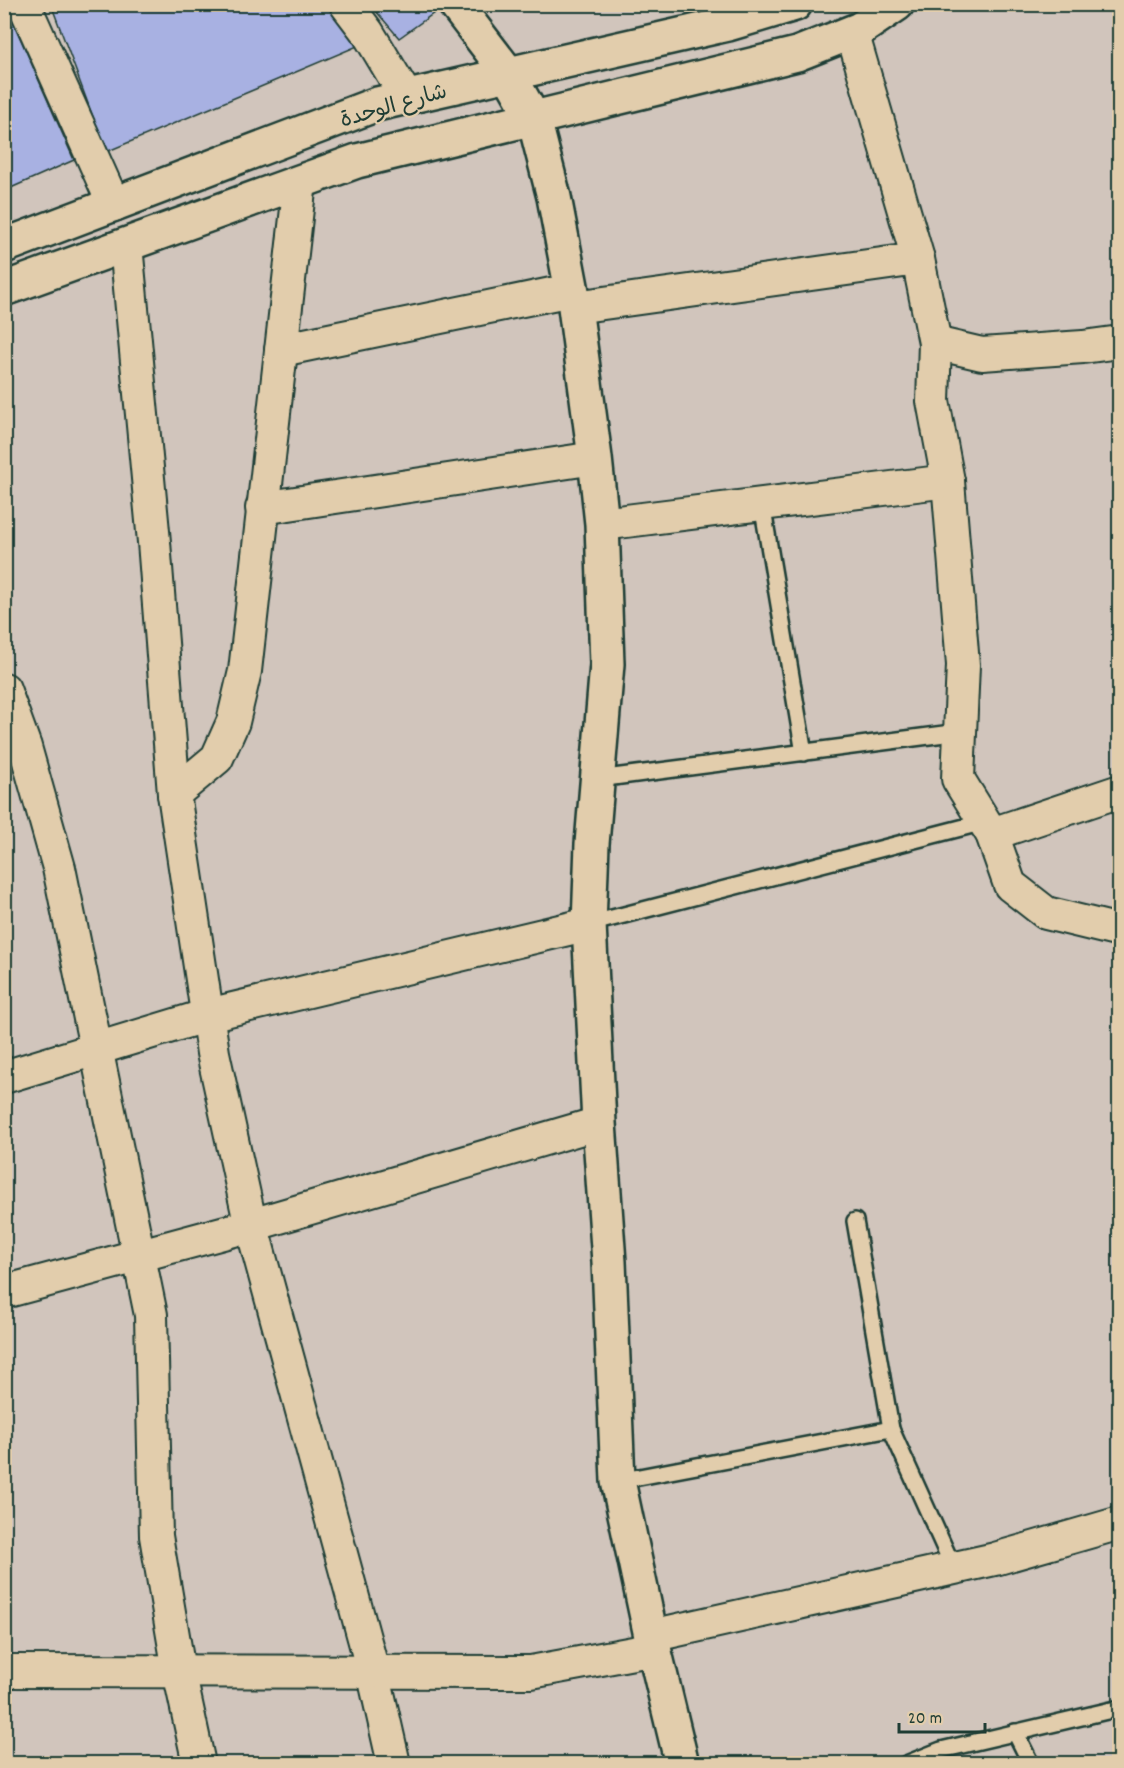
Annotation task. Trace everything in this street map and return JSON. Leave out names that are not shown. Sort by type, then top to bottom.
[{"type":"street","points":[[24,4],[114,205]]},
{"type":"street","points":[[346,4],[368,33],[407,98]]},
{"type":"street","points":[[455,4],[508,73],[534,119],[554,197],[573,298],[595,458],[602,524],[607,664],[592,844],[589,924],[609,1262],[618,1481],[682,1764]]},
{"type":"street","name":"شارع الوحدة","points":[[4,246],[377,104],[508,73],[723,14],[795,4]]},
{"type":"street","points":[[4,289],[357,162],[796,54],[852,32],[897,4]]},
{"type":"street","points":[[852,32],[918,258],[935,343],[933,401],[948,481],[963,665],[958,779],[988,828],[1010,885],[1046,913],[1119,930]]},
{"type":"street","points":[[174,795],[218,758],[233,722],[245,671],[300,182]]},
{"type":"street","points":[[126,245],[154,542],[174,795],[213,1053],[252,1225],[373,1671],[394,1764]]},
{"type":"street","points":[[281,350],[573,298],[918,258]]},
{"type":"street","points":[[935,343],[982,354],[1083,347],[1119,342]]},
{"type":"street","points":[[262,508],[595,458]]},
{"type":"street","points":[[602,524],[948,481]]},
{"type":"street","points":[[4,689],[25,747],[59,868],[151,1316],[156,1536],[179,1671],[199,1764]]},
{"type":"street","points":[[988,828],[1119,791]]},
{"type":"street","points":[[4,1077],[208,1015],[589,924]]},
{"type":"street","points":[[4,1292],[252,1225],[599,1123]]},
{"type":"street","points":[[4,1671],[531,1672],[995,1560],[1119,1523]]},
{"type":"lane","points":[[762,504],[804,753]]},
{"type":"lane","points":[[598,779],[960,732]]},
{"type":"lane","points":[[589,924],[988,828]]},
{"type":"lane","points":[[855,1221],[891,1429],[954,1569]]},
{"type":"lane","points":[[618,1481],[891,1429]]},
{"type":"lane","points":[[906,1764],[940,1750],[1119,1708]]},
{"type":"lane","points":[[1015,1732],[1031,1764]]},
{"type":"building","points":[[51,4],[326,4],[360,45],[106,152]]},
{"type":"building","points":[[370,4],[426,4],[434,13],[399,38]]},
{"type":"building","points":[[10,15],[74,160],[4,191],[4,17]]}]
